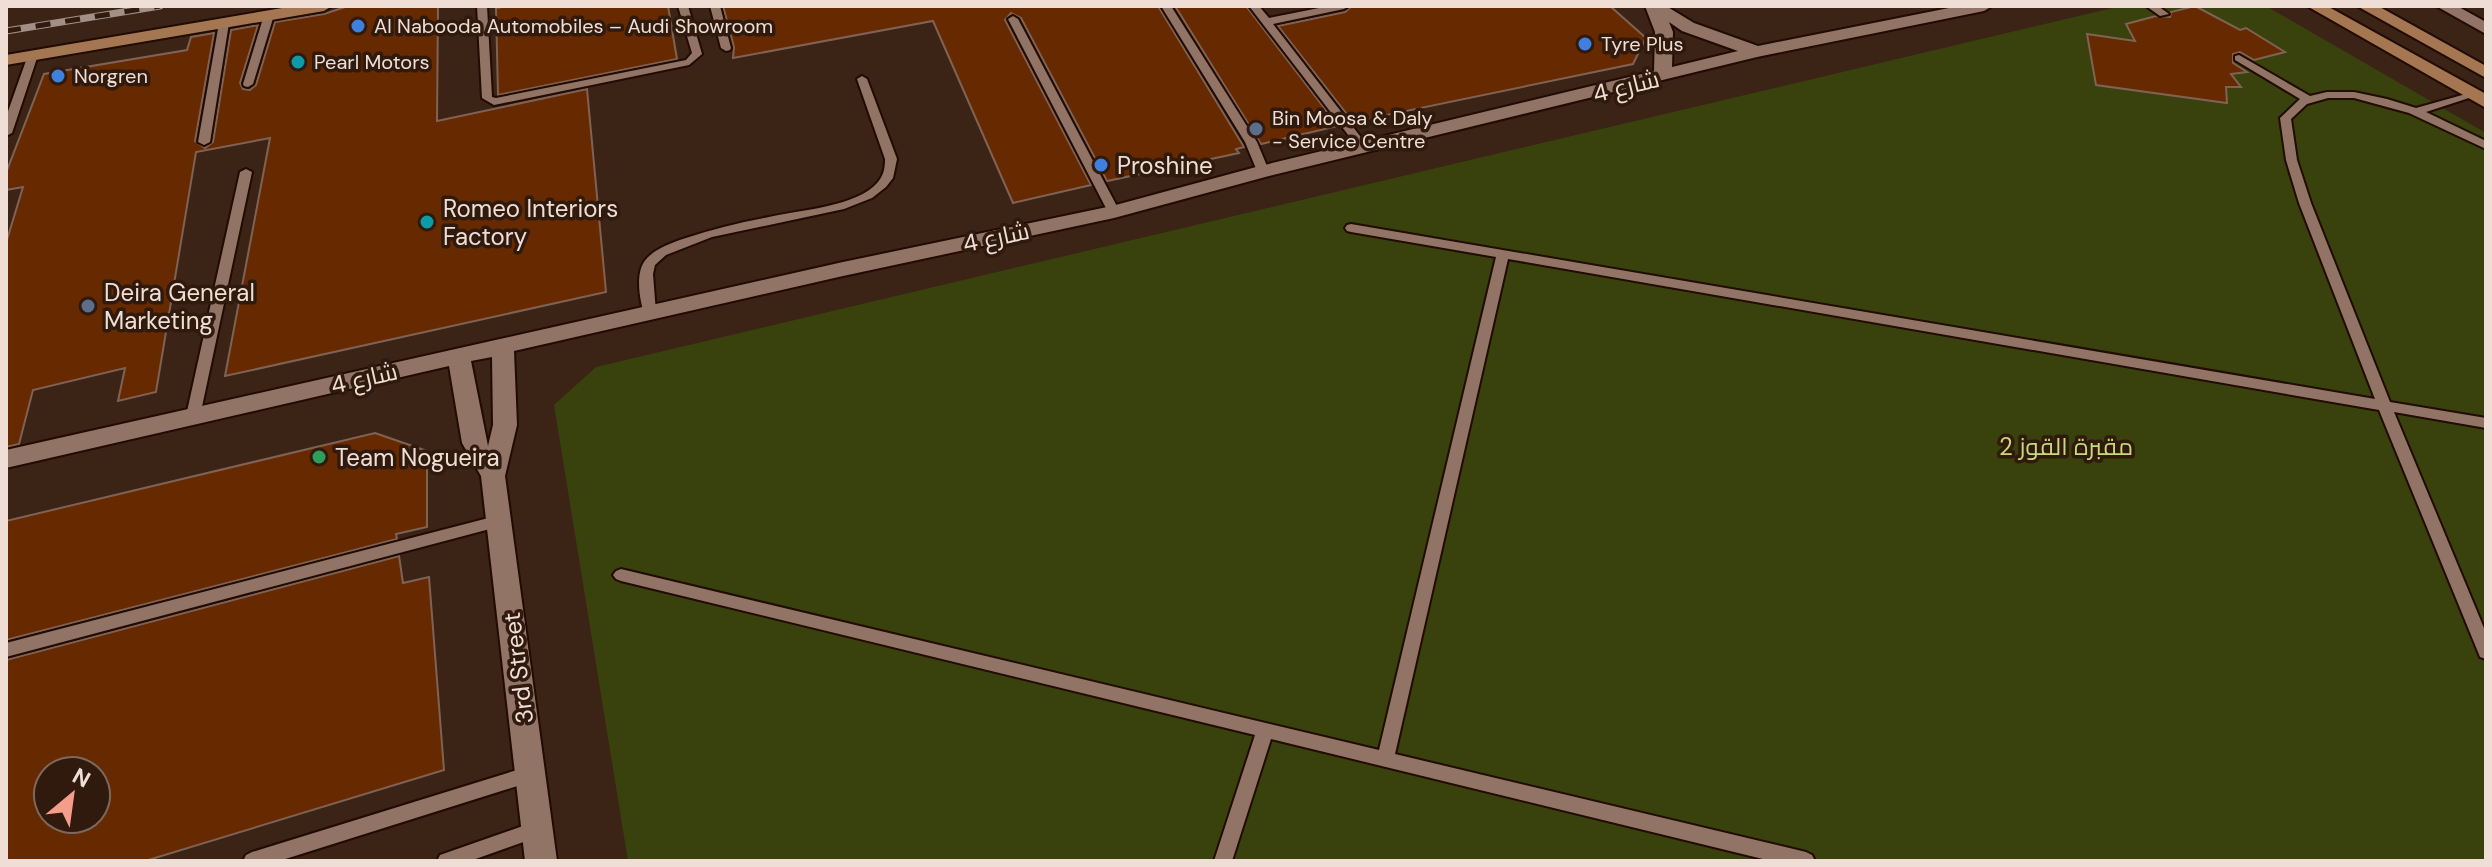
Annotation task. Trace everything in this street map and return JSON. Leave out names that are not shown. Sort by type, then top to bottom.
[{"type":"street","points":[[6,60],[324,6]]},
{"type":"street","points":[[1653,6],[1688,27],[1757,52]]},
{"type":"street","points":[[1653,6],[1664,32],[1663,77]]},
{"type":"street","name":"شارع 4","points":[[6,459],[1114,212],[1263,171],[1757,52],[1984,6]]},
{"type":"street","points":[[2315,6],[2480,98]]},
{"type":"street","points":[[2365,6],[2486,73]]},
{"type":"street","points":[[2444,6],[2486,29]]},
{"type":"street","points":[[493,476],[505,425],[503,346]]},
{"type":"street","points":[[459,356],[474,443],[493,476]]},
{"type":"street","name":"3rd Street","points":[[493,476],[541,861]]},
{"type":"lane","points":[[482,6],[487,98],[494,102],[689,62],[697,54],[683,6]]},
{"type":"lane","points":[[715,6],[726,48]]},
{"type":"lane","points":[[1166,6],[1251,142],[1263,171]]},
{"type":"lane","points":[[1254,6],[1363,147]]},
{"type":"lane","points":[[1266,22],[1320,8],[1344,6]]},
{"type":"lane","points":[[2151,6],[2164,14]]},
{"type":"lane","points":[[248,84],[269,15]]},
{"type":"lane","points":[[1013,19],[1114,212]]},
{"type":"lane","points":[[204,142],[224,23]]},
{"type":"lane","points":[[6,133],[33,55]]},
{"type":"lane","points":[[2239,58],[2309,100]]},
{"type":"lane","points":[[650,313],[646,274],[650,263],[673,245],[840,206],[864,199],[882,187],[891,173],[891,159],[862,79]]},
{"type":"lane","points":[[2486,146],[2419,111],[2370,99],[2326,97],[2309,100],[2293,107],[2285,118],[2289,145],[2324,250],[2383,406],[2486,652]]},
{"type":"lane","points":[[2419,111],[2480,98]]},
{"type":"lane","points":[[193,416],[246,172]]},
{"type":"lane","points":[[1351,228],[2486,423]]},
{"type":"lane","points":[[1385,760],[1503,254]]},
{"type":"lane","points":[[6,650],[500,521]]},
{"type":"lane","points":[[621,575],[1806,861]]},
{"type":"lane","points":[[1223,861],[1265,731]]},
{"type":"lane","points":[[252,861],[530,774]]},
{"type":"lane","points":[[446,861],[537,829]]},
{"type":"green space","name":"مقبرة القوز 2","points":[[2121,6],[2266,6],[2486,133],[2486,861],[628,861],[554,405],[596,367]]},
{"type":"building","points":[[348,6],[438,6],[437,121],[587,89],[606,292],[225,376],[270,138],[196,152],[156,392],[118,401],[125,368],[33,390],[19,444],[6,447],[6,243],[23,187],[6,190],[6,173],[44,74],[187,50],[191,37],[214,33],[195,141],[205,148],[213,142],[231,30],[258,25],[240,83],[243,89],[250,90],[256,85],[275,22],[324,14]]},
{"type":"building","points":[[668,6],[677,59],[498,95],[496,8]]},
{"type":"building","points":[[723,6],[1158,6],[1244,147],[1236,149],[1239,153],[1107,181],[1021,18],[1011,13],[1005,20],[1091,185],[1013,203],[933,21],[733,58],[734,47]]},
{"type":"building","points":[[1175,6],[1246,6],[1338,126],[1261,144]]},
{"type":"building","points":[[1352,6],[1610,6],[1646,38],[1633,64],[1353,122],[1278,26],[1345,12]]},
{"type":"building","points":[[2195,6],[2240,30],[2246,28],[2285,52],[2254,60],[2240,52],[2233,54],[2233,63],[2247,72],[2231,74],[2241,87],[2226,87],[2227,103],[2096,85],[2087,34],[2135,41],[2126,24],[2156,16],[2170,17],[2171,12]]},
{"type":"building","points":[[375,433],[427,451],[427,527],[396,534],[397,539],[6,640],[6,521]]},
{"type":"building","points":[[399,556],[403,583],[429,577],[444,770],[145,861],[6,861],[6,660]]},
{"type":"railway","points":[[6,31],[160,6]]},
{"type":"place","name":"Al Nabooda Automobiles – Audi Showroom","points":[[358,26]]},
{"type":"place","name":"Tyre Plus","points":[[1585,44]]},
{"type":"place","name":"Pearl Motors","points":[[298,62]]},
{"type":"place","name":"Norgren","points":[[58,76]]},
{"type":"place","name":"Bin Moosa & Daly - Service Centre","points":[[1256,129]]},
{"type":"place","name":"Proshine","points":[[1101,165]]},
{"type":"place","name":"Romeo Interiors Factory","points":[[427,222]]},
{"type":"place","name":"Deira General Marketing","points":[[88,306]]},
{"type":"place","name":"Team Nogueira","points":[[319,457]]}]
